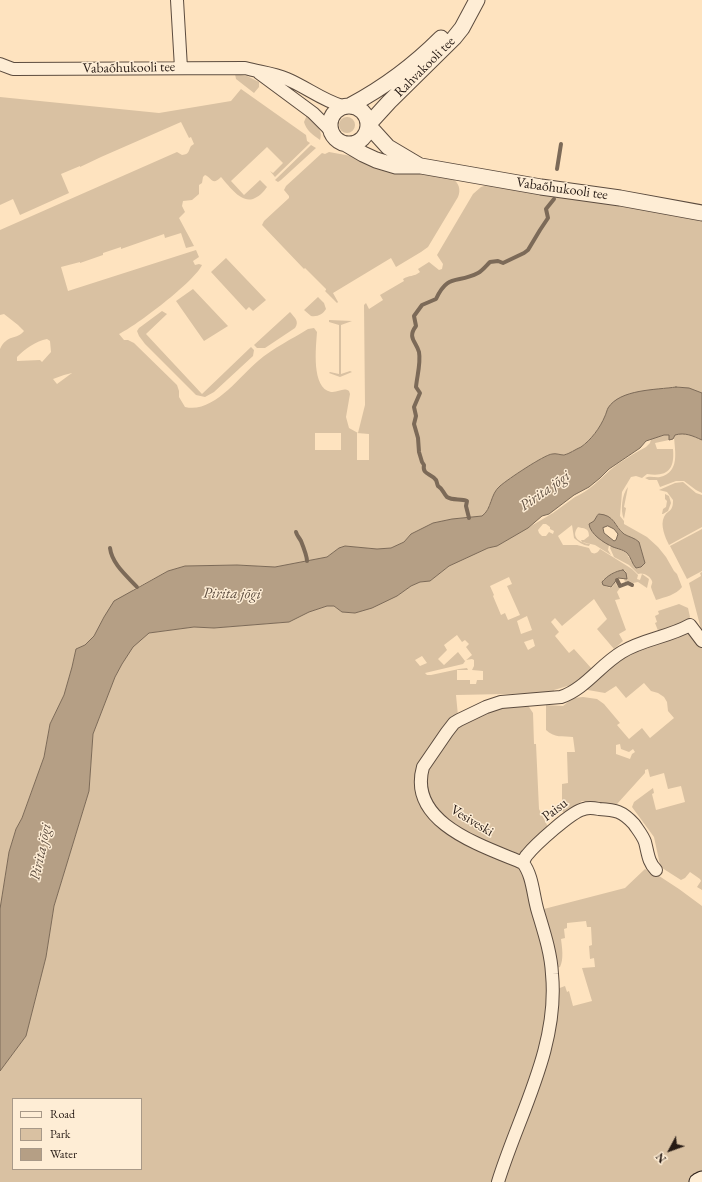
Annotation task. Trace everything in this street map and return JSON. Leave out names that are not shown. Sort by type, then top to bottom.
[{"type":"main road","points":[[698,1182],[702,1180]]},
{"type":"street","points":[[177,0],[180,68]]},
{"type":"street","name":"Rahvakooli tee","points":[[346,106],[383,85],[429,50],[476,2]]},
{"type":"street","name":"Rahvakooli tee","points":[[368,125],[389,102],[454,38],[462,28],[476,2]]},
{"type":"street","name":"Vabaõhukooli tee","points":[[0,64],[13,69],[245,68],[288,79],[330,102],[346,106]]},
{"type":"street","name":"Vabaõhukooli tee","points":[[258,72],[313,113],[330,130]]},
{"type":"street","points":[[346,106],[361,110],[365,114],[368,125],[364,137],[352,144],[346,144],[336,139],[330,130],[331,116],[338,108],[346,106]]},
{"type":"street","name":"Vabaõhukooli tee","points":[[368,125],[388,147],[421,166]]},
{"type":"street","name":"Vabaõhukooli tee","points":[[346,144],[363,154],[396,166],[421,166],[534,186],[620,198],[702,213]]},
{"type":"street","name":"Vesiveski","points":[[522,863],[468,840],[439,819],[424,800],[420,784],[423,767],[454,723],[486,707],[501,702],[561,697],[567,695],[579,688],[623,651],[690,625],[702,641]]},
{"type":"street","name":"Paisu","points":[[522,863],[532,849],[553,830],[577,811],[591,808],[615,810],[622,813],[635,826],[644,841],[650,862],[656,870]]},
{"type":"street","points":[[498,1182],[539,1066],[551,1022],[552,1011],[552,975],[550,955],[529,872],[522,863]]},
{"type":"green space","points":[[235,74],[247,76],[259,82],[259,87],[254,93],[236,79]]},
{"type":"green space","points":[[241,89],[306,135],[307,141],[310,143],[275,177],[270,171],[273,173],[283,163],[267,147],[231,181],[244,195],[260,180],[267,187],[255,198],[245,199],[236,194],[221,177],[214,181],[205,175],[202,183],[199,185],[199,194],[192,200],[183,201],[182,206],[185,212],[179,218],[194,246],[186,248],[181,233],[165,238],[164,234],[121,249],[121,247],[103,253],[103,255],[80,263],[61,267],[68,291],[196,250],[199,257],[193,261],[195,265],[202,265],[197,272],[177,292],[138,322],[119,334],[124,340],[134,343],[177,385],[179,397],[185,407],[195,408],[206,405],[215,400],[225,393],[264,356],[308,329],[314,328],[317,332],[316,366],[320,383],[325,389],[331,392],[345,390],[349,391],[350,394],[346,417],[349,428],[358,433],[365,405],[364,305],[366,303],[369,309],[383,300],[380,295],[404,281],[403,279],[418,274],[420,272],[418,269],[429,262],[439,270],[442,269],[443,264],[437,255],[473,194],[481,187],[487,185],[590,200],[702,220],[702,393],[681,387],[667,388],[608,408],[598,430],[587,442],[574,451],[566,454],[551,454],[546,456],[511,477],[497,488],[488,509],[482,516],[452,519],[433,523],[411,534],[404,542],[391,548],[377,549],[345,546],[339,548],[327,557],[275,567],[237,565],[185,566],[168,571],[134,589],[104,617],[94,636],[85,645],[76,649],[64,695],[50,724],[44,757],[22,818],[16,829],[9,852],[0,909],[0,349],[6,341],[18,336],[24,331],[4,314],[0,315],[0,230],[177,152],[182,155],[186,154],[194,144],[191,137],[189,138],[181,122],[61,174],[69,193],[20,215],[13,199],[0,205],[0,97],[159,113],[231,101]],"holes":[[[47,339],[50,341],[51,352],[42,362],[40,360],[17,361],[17,357],[24,351],[35,343]],[[72,373],[57,384],[53,379]],[[315,433],[341,433],[341,450],[315,450]],[[357,433],[369,434],[369,460],[357,460]]]},
{"type":"green space","points":[[307,115],[319,129],[321,133],[320,140],[306,127],[304,122]]},
{"type":"green space","points":[[344,117],[350,117],[355,122],[353,131],[350,133],[344,133],[339,128],[339,122]]},
{"type":"green space","points":[[311,145],[316,148],[281,180],[278,182],[275,180]]},
{"type":"green space","points":[[329,152],[351,156],[397,169],[452,179],[458,184],[459,189],[458,197],[428,247],[396,267],[391,258],[333,293],[338,302],[337,303],[325,291],[326,289],[305,268],[304,269],[262,225],[264,221],[289,198],[284,190],[286,186],[322,153],[325,154]]},
{"type":"green space","points":[[226,258],[266,300],[253,311],[249,307],[246,310],[211,272]]},
{"type":"green space","points":[[193,289],[228,326],[204,341],[176,301]]},
{"type":"green space","points":[[318,297],[324,303],[326,309],[320,315],[311,316],[304,310]]},
{"type":"green space","points":[[162,311],[167,314],[146,334],[202,394],[251,347],[254,350],[253,356],[214,392],[205,397],[196,395],[145,344],[139,336],[137,331],[139,328]]},
{"type":"green space","points":[[290,312],[297,321],[295,328],[265,348],[257,348],[254,345]]},
{"type":"green space","points":[[329,320],[352,321],[341,325],[341,374],[350,371],[352,372],[340,377],[329,373],[339,374],[339,325],[329,322]]},
{"type":"green space","points":[[679,433],[688,434],[702,440],[702,493],[684,481],[676,481],[660,487],[657,480],[649,480],[645,478],[660,477],[671,471],[675,461],[674,437]]},
{"type":"green space","points":[[664,435],[670,435],[669,440],[655,443],[657,449],[673,449],[673,462],[671,467],[665,473],[654,475],[647,474],[642,478],[636,476],[631,477],[622,492],[620,516],[624,521],[624,524],[647,537],[658,547],[677,574],[682,587],[674,594],[656,600],[651,587],[652,582],[646,575],[642,574],[649,579],[647,588],[638,582],[625,582],[624,579],[626,572],[623,570],[615,572],[603,580],[603,585],[610,588],[613,586],[615,581],[617,586],[620,588],[617,592],[620,599],[615,600],[626,630],[619,634],[623,641],[614,649],[597,629],[607,619],[594,599],[562,626],[555,618],[551,622],[559,632],[555,636],[569,653],[574,649],[592,669],[574,684],[554,690],[554,693],[456,695],[458,716],[475,718],[503,707],[527,704],[533,713],[539,809],[548,827],[525,851],[557,989],[565,986],[567,992],[569,991],[573,1006],[592,1001],[582,968],[595,967],[594,958],[590,959],[589,946],[592,945],[591,927],[587,927],[586,921],[567,923],[567,928],[564,929],[565,938],[561,939],[562,960],[560,967],[556,968],[540,910],[625,888],[645,869],[653,872],[702,906],[702,1182],[0,1182],[0,1071],[26,1036],[46,957],[54,906],[89,791],[93,734],[115,677],[133,646],[149,633],[194,627],[214,628],[289,622],[309,612],[327,606],[334,606],[342,612],[355,613],[386,601],[397,596],[411,586],[420,582],[430,581],[449,566],[461,560],[488,548],[497,546],[585,492],[617,465],[646,447],[650,443],[651,439]],"holes":[[[599,514],[611,518],[623,533],[639,542],[645,563],[640,568],[636,568],[626,553],[619,548],[611,546],[610,548],[614,557],[629,565],[638,574],[642,574],[640,580],[637,579],[638,575],[632,569],[600,549],[593,553],[589,548],[577,545],[563,545],[558,536],[572,525],[574,538],[584,545],[589,546],[590,544],[582,542],[595,545],[611,555],[608,550],[609,545],[592,532],[589,524],[594,521]],[[543,524],[550,527],[550,529],[554,531],[553,534],[549,532],[546,536],[542,536],[538,530]],[[578,527],[588,531],[589,536],[584,540],[581,540],[582,542],[577,539],[575,534]],[[509,577],[512,584],[507,586],[520,615],[508,620],[505,613],[501,615],[490,586]],[[527,616],[532,630],[521,634],[517,621]],[[457,635],[462,642],[465,640],[469,644],[466,647],[472,655],[465,661],[458,652],[444,665],[438,659],[447,650],[444,645]],[[533,639],[535,646],[528,650],[524,642]],[[422,656],[427,663],[420,666],[415,660]],[[466,660],[474,660],[472,670],[483,671],[483,680],[477,680],[476,684],[470,684],[470,680],[457,680],[457,670],[468,670],[467,668],[431,675],[427,675],[425,673],[463,664]]]},
{"type":"green space","points":[[683,482],[696,493],[702,495],[702,527],[669,545],[663,527],[663,520],[672,507],[673,500],[667,492],[659,490],[675,483]]},
{"type":"green space","points":[[628,487],[624,507],[626,508],[624,519],[622,503],[624,494]]},
{"type":"green space","points":[[665,494],[669,496],[671,503],[668,511],[662,514],[663,509],[666,507],[667,501],[665,499]]},
{"type":"green space","points":[[702,529],[702,571],[687,579],[670,546]]},
{"type":"green space","points":[[702,572],[702,633],[689,583],[701,576],[700,573]]},
{"type":"green space","points":[[679,604],[688,608],[690,617],[687,621],[659,633],[655,623],[657,622],[655,616],[659,614],[658,611]]},
{"type":"green space","points":[[687,633],[690,633],[702,648],[702,890],[697,887],[701,881],[700,879],[690,872],[681,880],[659,866],[654,837],[632,807],[634,802],[653,788],[654,793],[652,794],[656,810],[685,802],[681,786],[668,789],[664,773],[650,777],[648,769],[645,770],[645,773],[617,804],[608,806],[582,801],[564,813],[562,811],[562,784],[568,783],[567,752],[575,752],[573,737],[555,735],[546,730],[546,705],[563,706],[573,698],[583,697],[597,699],[604,704],[620,723],[617,725],[629,739],[642,728],[650,738],[674,718],[668,711],[667,702],[664,697],[651,691],[644,683],[626,698],[616,686],[605,693],[588,690],[586,688],[600,673],[635,650]],"holes":[[[620,744],[621,749],[629,752],[633,749],[635,752],[632,754],[630,759],[616,754],[616,745]]]},
{"type":"water","name":"Pirita jõgi","points":[[676,387],[689,388],[702,393],[702,440],[682,434],[675,435],[673,439],[669,440],[669,435],[664,435],[646,441],[640,448],[609,469],[589,487],[574,495],[549,514],[542,516],[528,528],[497,546],[488,548],[449,566],[430,581],[420,582],[411,586],[397,596],[372,608],[355,613],[342,612],[334,606],[327,606],[309,612],[289,622],[214,628],[194,627],[149,633],[133,647],[115,677],[93,734],[89,791],[54,906],[46,957],[26,1036],[0,1071],[0,909],[9,852],[16,829],[22,818],[44,757],[50,724],[64,695],[76,649],[85,645],[94,636],[114,601],[168,571],[185,566],[237,565],[275,567],[327,557],[339,548],[345,546],[377,549],[391,548],[404,542],[411,534],[433,523],[452,519],[482,516],[488,509],[494,493],[510,478],[548,455],[564,455],[585,444],[598,429],[608,408],[621,397],[649,390]]},
{"type":"water","points":[[599,514],[608,516],[624,534],[636,539],[639,542],[645,563],[641,567],[636,568],[627,553],[613,547],[595,535],[589,524],[594,521]],"holes":[[[608,526],[614,529],[618,534],[616,540],[614,541],[604,533],[603,528]]]},
{"type":"water","points":[[623,570],[626,573],[627,579],[618,578],[611,587],[603,585],[602,582],[609,576],[617,571]]},
{"type":"waterway","points":[[557,169],[561,144]]},
{"type":"waterway","points":[[469,518],[466,506],[467,501],[447,497],[438,486],[436,480],[424,471],[424,465],[419,452],[418,438],[414,424],[416,416],[414,407],[420,393],[416,387],[419,352],[412,337],[413,330],[416,326],[414,316],[422,305],[436,299],[440,291],[449,282],[478,273],[490,262],[498,261],[503,263],[528,250],[548,218],[546,209],[554,199]]},
{"type":"waterway","points":[[296,532],[302,543],[307,561]]},
{"type":"waterway","points":[[110,548],[111,554],[117,564],[137,587]]},
{"type":"waterway","points":[[617,580],[620,586],[628,583],[632,585]]}]
